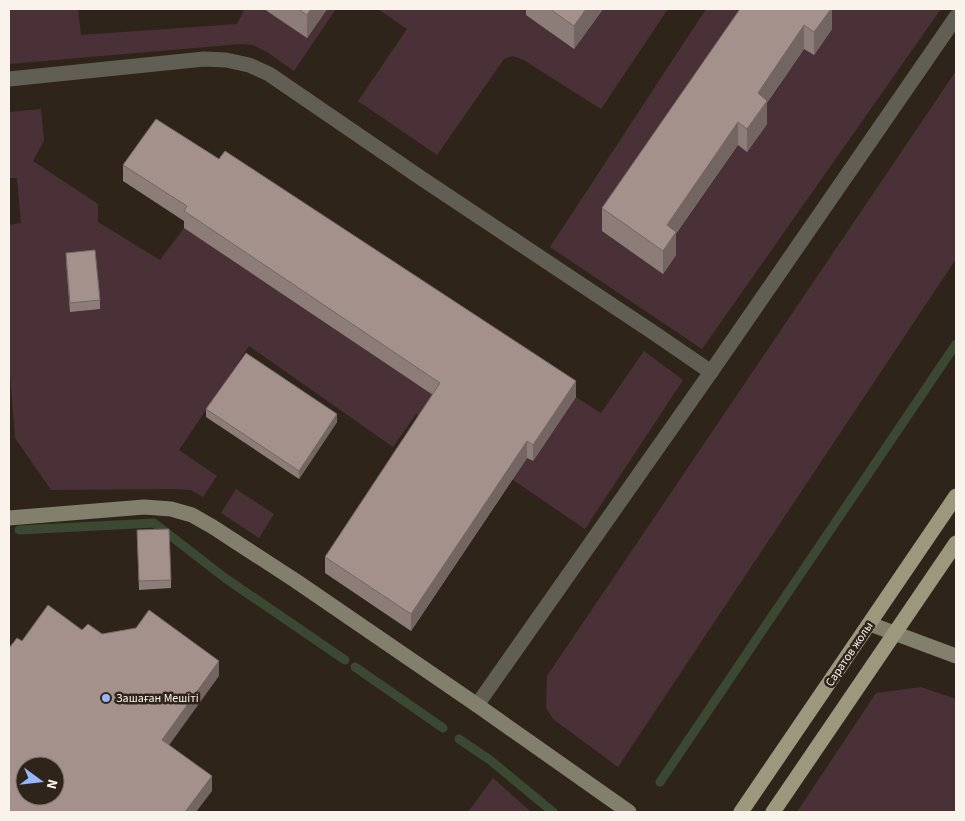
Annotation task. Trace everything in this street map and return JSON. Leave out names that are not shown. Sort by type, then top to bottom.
[{"type":"main road","name":"Саратов жолы","points":[[741,812],[956,496]]},
{"type":"main road","points":[[9,518],[151,507],[171,509],[192,515],[296,581],[629,812]]},
{"type":"main road","points":[[773,812],[956,543]]},
{"type":"main road","points":[[870,624],[956,656]]},
{"type":"street","points":[[477,705],[956,17]]},
{"type":"street","points":[[9,79],[204,59],[226,60],[249,65],[269,74],[295,90],[710,372]]},
{"type":"shaded area","points":[[9,9],[78,9],[81,35],[237,24],[243,9],[336,9],[294,71],[267,52],[253,45],[241,44],[9,64]]},
{"type":"shaded area","points":[[378,9],[668,9],[601,109],[522,59],[512,56],[504,59],[437,155],[358,101],[407,29]]},
{"type":"shaded area","points":[[706,9],[756,9],[667,248],[780,85],[770,78],[804,49],[832,9],[941,9],[702,349],[550,247]]},
{"type":"shaded area","points":[[956,71],[956,259],[618,767],[553,719],[546,708],[547,676]]},
{"type":"shaded area","points":[[41,109],[44,141],[33,161],[98,204],[98,222],[160,260],[184,228],[532,461],[576,397],[601,413],[644,351],[683,380],[585,529],[416,414],[393,447],[249,346],[179,450],[217,476],[203,497],[191,490],[176,489],[51,490],[15,438],[9,362],[9,225],[21,223],[17,178],[9,178],[9,112]]},
{"type":"shaded area","points":[[236,489],[274,514],[259,538],[221,513]]},
{"type":"shaded area","points":[[921,687],[956,699],[956,812],[797,812],[876,693]]},
{"type":"shaded area","points":[[493,778],[531,812],[468,812]]},
{"type":"building","points":[[298,9],[311,9],[307,15]]},
{"type":"building","points":[[550,9],[586,9],[574,26]]},
{"type":"building","points":[[740,9],[831,9],[814,32],[804,25],[758,93],[767,101],[747,129],[738,122],[667,225],[676,232],[663,251],[602,208]]},
{"type":"building","points":[[156,119],[219,159],[225,151],[576,381],[533,445],[527,441],[411,614],[325,557],[440,383],[184,211],[187,206],[123,165]]},
{"type":"building","points":[[95,250],[100,300],[70,303],[66,253]]},
{"type":"building","points":[[246,353],[337,414],[299,471],[206,409]]},
{"type":"building","points":[[169,529],[171,580],[139,581],[137,530]]},
{"type":"building","name":"Зашаған Мешіті","points":[[48,605],[82,630],[88,624],[102,634],[136,628],[149,610],[219,661],[162,740],[212,776],[185,812],[9,812],[9,648],[17,638],[22,641]]},
{"type":"waterway","points":[[660,782],[956,344]]},
{"type":"waterway","points":[[19,530],[154,523],[225,578],[345,660]]},
{"type":"waterway","points":[[355,667],[443,728]]},
{"type":"waterway","points":[[459,739],[490,760],[553,812]]},
{"type":"place","name":"Зашаған Мешіті","points":[[106,698]]}]
